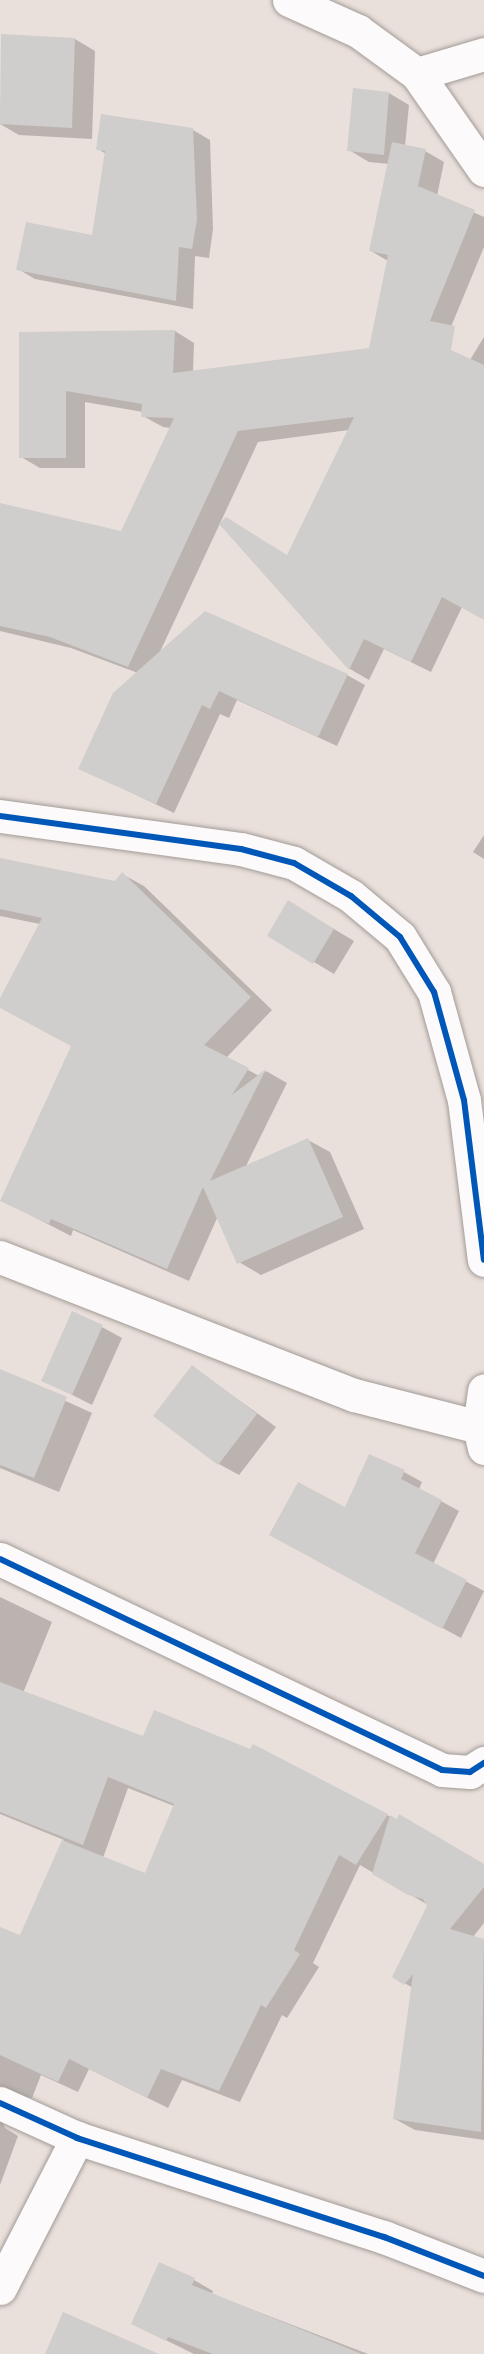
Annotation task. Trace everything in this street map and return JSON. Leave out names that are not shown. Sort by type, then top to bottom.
[{"type":"street","points":[[289,0],[358,31],[417,74],[484,170]]},
{"type":"street","points":[[417,74],[484,54]]},
{"type":"street","points":[[0,816],[241,849],[294,863],[351,896],[400,938],[434,992],[474,1107],[484,1260]]},
{"type":"street","points":[[0,1257],[354,1395],[481,1438],[484,1390]]},
{"type":"street","points":[[0,1559],[442,1770],[470,1772],[484,1763]]},
{"type":"street","points":[[0,2103],[77,2138],[384,2237],[484,2276]]},
{"type":"street","points":[[0,2288],[77,2138]]},
{"type":"building","points":[[1,34],[75,38],[72,128],[0,124]]},
{"type":"building","points":[[353,88],[389,92],[384,155],[347,151]]},
{"type":"building","points":[[101,114],[193,128],[197,219],[192,249],[179,247],[176,301],[16,270],[26,222],[92,235],[105,151],[96,150]]},
{"type":"building","points":[[392,142],[426,149],[418,186],[475,210],[430,321],[455,326],[451,350],[484,365],[484,620],[442,597],[411,662],[364,639],[349,670],[219,524],[226,517],[287,555],[354,417],[238,431],[128,667],[50,637],[0,626],[0,503],[121,531],[174,418],[141,417],[142,404],[66,391],[66,458],[19,458],[19,332],[175,330],[173,373],[369,348],[388,255],[369,251]]},
{"type":"building","points":[[205,611],[348,674],[318,737],[219,691],[210,709],[202,705],[156,804],[78,769],[113,693]]},
{"type":"building","points":[[0,858],[115,881],[122,872],[251,997],[204,1045],[249,1068],[232,1095],[266,1069],[210,1181],[308,1138],[343,1217],[237,1264],[203,1187],[167,1269],[51,1219],[49,1224],[0,1201],[71,1046],[0,1008],[0,998],[42,918],[0,909]]},
{"type":"building","points":[[288,900],[334,929],[313,964],[267,936]]},
{"type":"building","points":[[72,1311],[103,1325],[72,1395],[41,1381]]},
{"type":"building","points":[[192,1365],[257,1414],[218,1465],[153,1416]]},
{"type":"building","points":[[0,1369],[67,1397],[34,1478],[0,1465]]},
{"type":"building","points":[[369,1454],[405,1470],[401,1479],[442,1500],[415,1553],[467,1580],[442,1629],[269,1535],[298,1482],[345,1507]]},
{"type":"building","points":[[0,1682],[143,1736],[154,1710],[250,1749],[253,1744],[388,1814],[356,1865],[339,1855],[294,1950],[300,1954],[266,2008],[261,2005],[219,2091],[161,2069],[147,2098],[69,2059],[58,2082],[0,2055],[0,1927],[20,1935],[62,1840],[145,1873],[174,1804],[108,1777],[83,1845],[0,1812]]},
{"type":"building","points":[[399,1814],[484,1864],[484,1887],[450,1929],[484,1939],[481,2132],[393,2119],[413,1974],[404,1985],[392,1977],[427,1906],[423,1899],[408,1895],[372,1874],[390,1815],[397,1819]]},
{"type":"building","points":[[159,2262],[195,2278],[192,2285],[362,2354],[213,2354],[168,2337],[166,2341],[131,2324]]},
{"type":"building","points":[[63,2312],[159,2354],[45,2354]]},
{"type":"cycle path","points":[[0,816],[241,849],[294,863],[351,896],[400,937],[434,992],[464,1100],[484,1260]]},
{"type":"cycle path","points":[[0,1559],[442,1770],[470,1772],[484,1763]]},
{"type":"cycle path","points":[[0,2103],[77,2138],[384,2237],[484,2276]]}]
